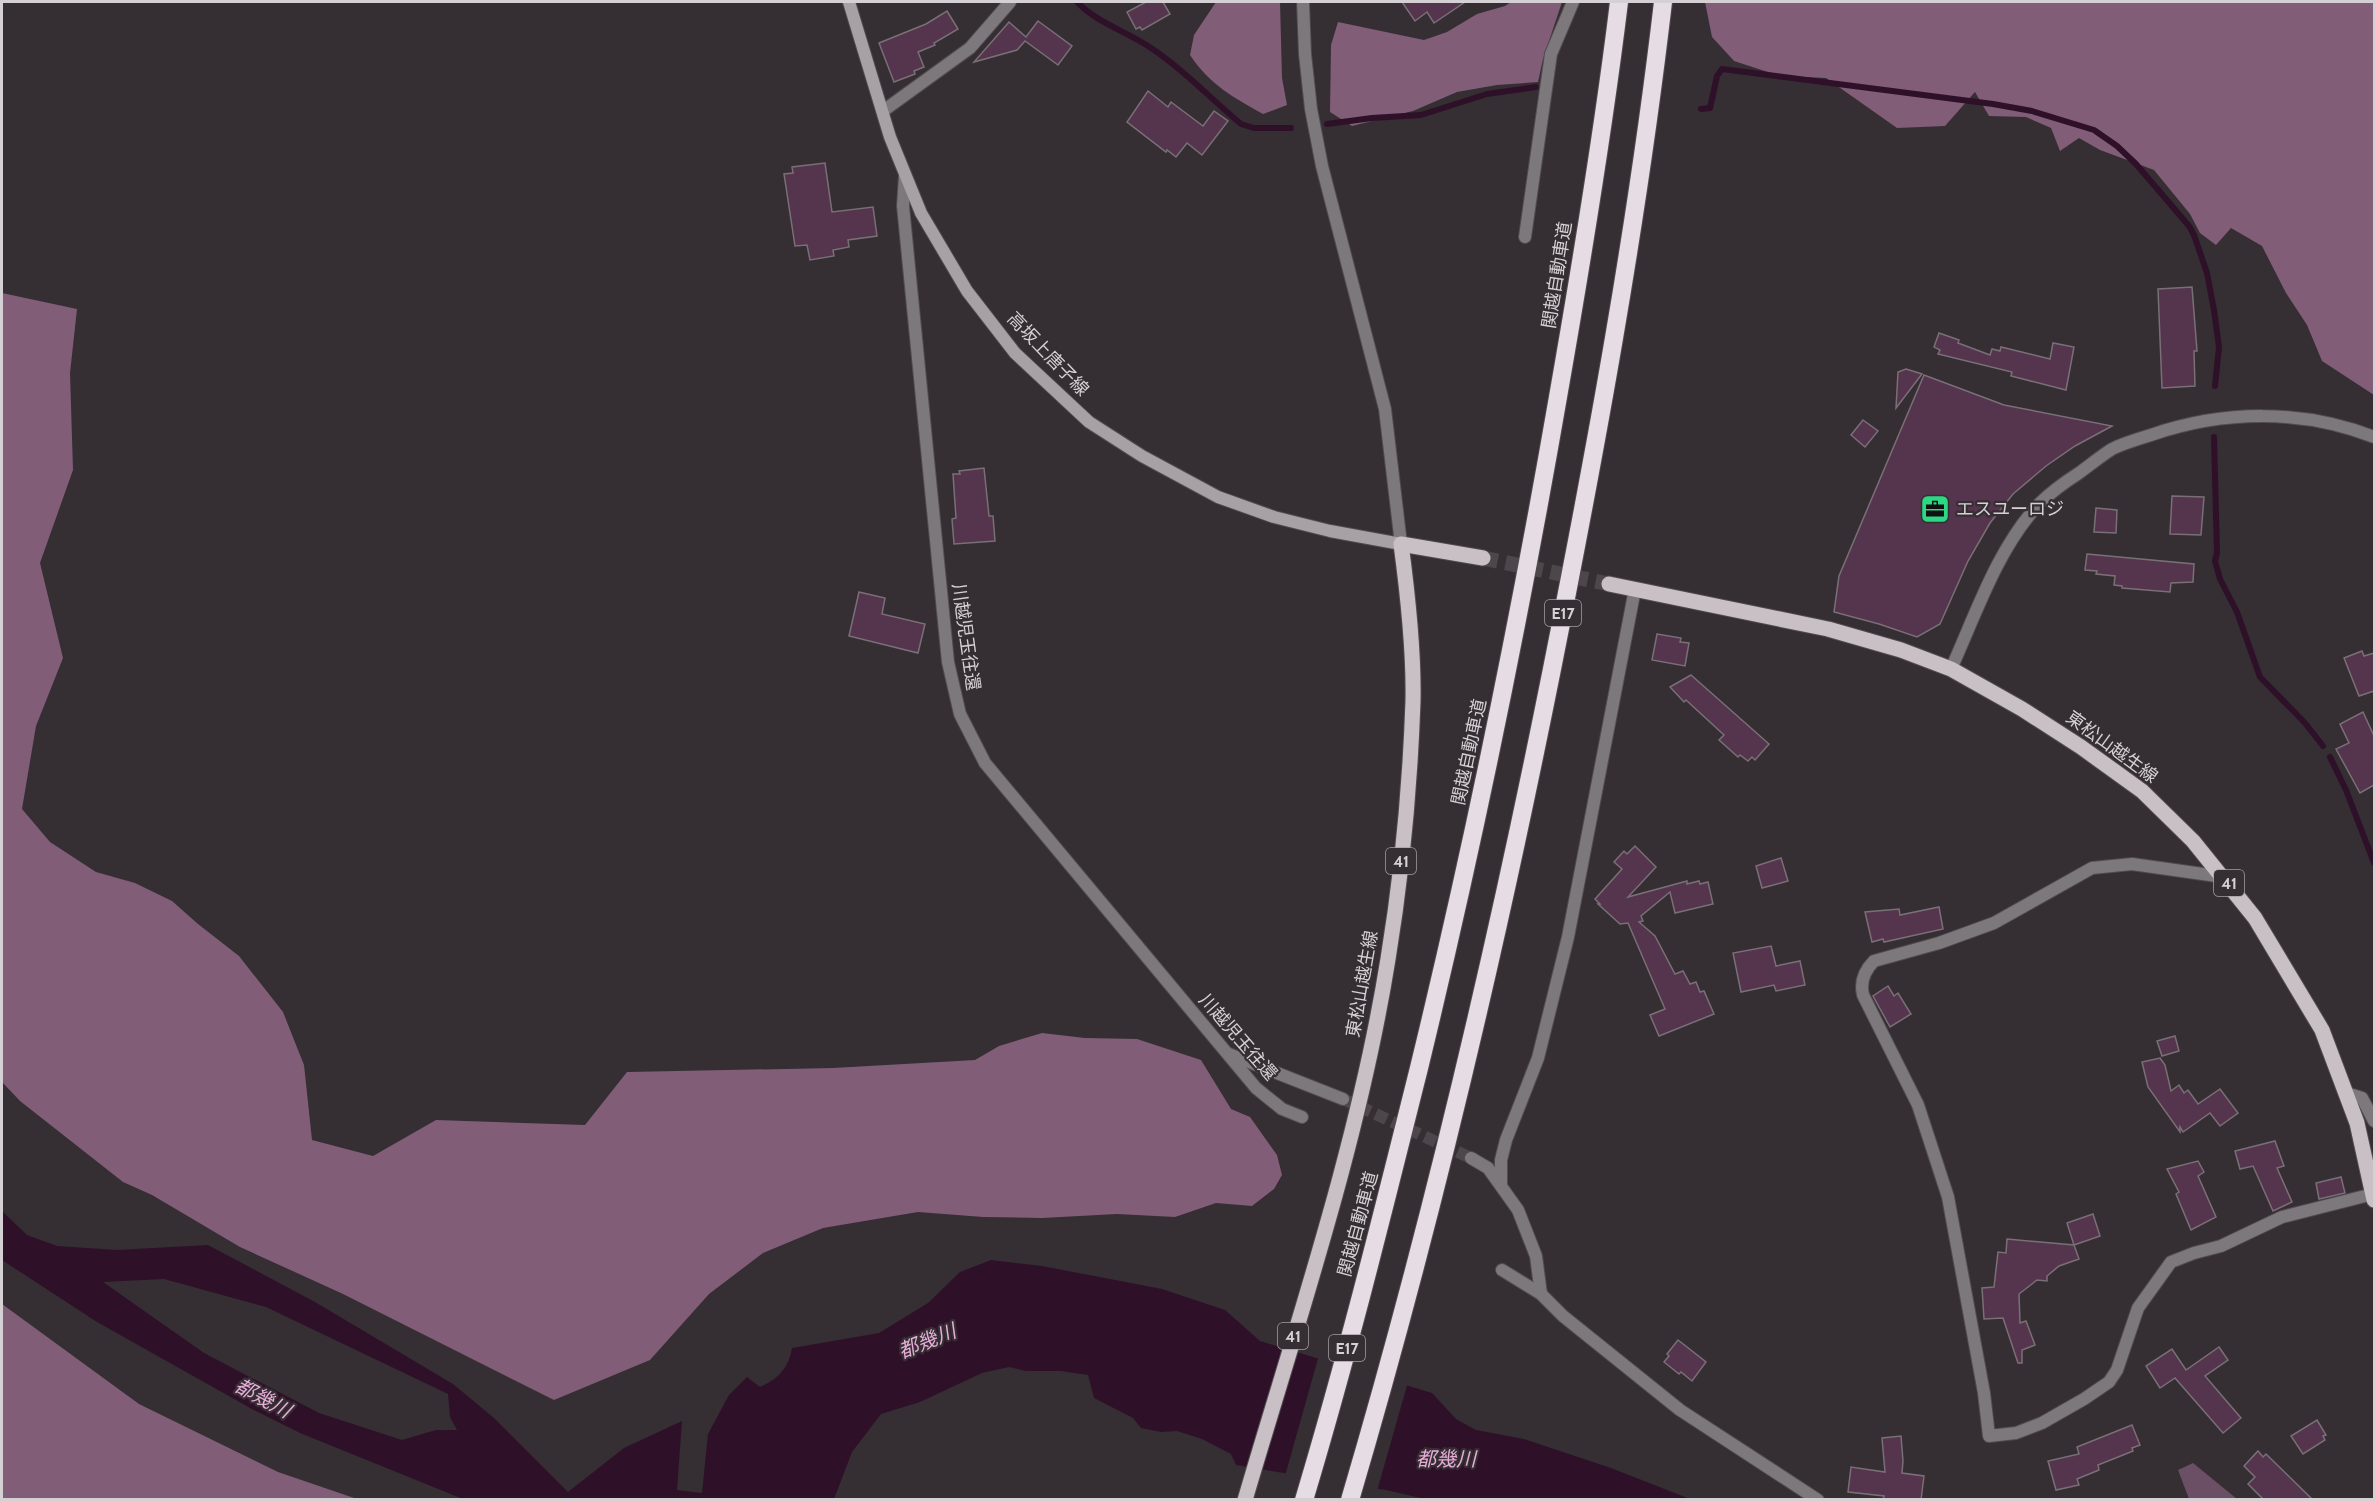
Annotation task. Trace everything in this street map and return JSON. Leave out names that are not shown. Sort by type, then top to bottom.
[{"type":"highway","name":"関越自動車道","points":[[1304,1500],[1387,1197],[1483,794],[1532,551],[1573,312],[1610,78],[1619,2]]},
{"type":"highway","name":"E17","points":[[1350,1500],[1428,1218],[1481,1007],[1526,798],[1574,560],[1617,322],[1663,2]]},
{"type":"main road","name":"高坂上唐子線","points":[[849,2],[890,137],[921,213],[967,291],[1015,353],[1089,422],[1142,456],[1218,497],[1274,517],[1330,531],[1401,544]]},
{"type":"main road","points":[[1401,544],[1484,558]]},
{"type":"main road","name":"東松山越生線","points":[[1245,1500],[1341,1172],[1373,1038],[1386,971],[1404,838],[1413,699],[1410,623],[1401,544]]},
{"type":"main road","name":"東松山越生線","points":[[1609,584],[1828,629],[1901,650],[1951,669],[2031,715],[2142,791],[2193,841],[2255,918],[2322,1030],[2357,1123],[2374,1197]]},
{"type":"street","points":[[883,111],[970,48],[1010,2]]},
{"type":"street","points":[[1303,2],[1305,54],[1311,109],[1322,166],[1385,409],[1401,544]]},
{"type":"street","points":[[1525,237],[1551,54],[1573,2]]},
{"type":"street","name":"川越児玉往還","points":[[905,176],[903,207],[948,662],[960,714],[985,762],[1256,1088],[1282,1109],[1302,1118]]},
{"type":"street","points":[[1951,669],[2003,555],[2019,530],[2040,504],[2063,484],[2112,449],[2199,420],[2224,417],[2281,416],[2314,420],[2374,437]]},
{"type":"street","points":[[1501,1183],[1506,1140],[1538,1058],[1568,937],[1635,589]]},
{"type":"street","points":[[2224,877],[2132,864],[2092,868],[1994,923],[1939,944],[1874,961],[1866,969],[1861,986],[1863,995],[1918,1105],[1948,1197],[1982,1381],[1989,1436],[2016,1433],[2042,1423],[2109,1382],[2116,1370],[2138,1308],[2170,1262],[2221,1246],[2282,1217],[2374,1197]]},
{"type":"street","points":[[1228,1054],[1342,1099]]},
{"type":"street","points":[[2346,1093],[2362,1098],[2374,1121]]},
{"type":"street","points":[[1471,1158],[1488,1168],[1501,1183],[1518,1210],[1536,1256],[1540,1294]]},
{"type":"street","points":[[1502,1270],[1540,1294],[1563,1316],[1680,1410],[1818,1500]]},
{"type":"shaded area","points":[[1216,2],[1280,2],[1282,78],[1287,105],[1263,114],[1232,96],[1214,82],[1190,55],[1194,35]]},
{"type":"shaded area","points":[[1511,2],[1562,2],[1543,59],[1538,82],[1497,85],[1457,92],[1413,111],[1352,126],[1330,112],[1331,45],[1338,22],[1424,40],[1447,32],[1477,14]]},
{"type":"shaded area","points":[[1705,2],[2374,2],[2374,395],[2322,361],[2307,325],[2286,293],[2262,246],[2231,228],[2216,245],[2200,233],[2190,214],[2154,170],[2100,150],[2079,138],[2060,151],[2051,128],[2026,117],[1989,116],[1975,92],[1945,126],[1897,128],[1826,78],[1780,76],[1734,61],[1712,37]]},
{"type":"shaded area","points":[[2,293],[77,309],[70,373],[73,470],[40,563],[63,658],[36,726],[22,809],[50,842],[96,872],[135,883],[172,901],[239,956],[283,1012],[304,1065],[312,1140],[373,1156],[436,1120],[585,1125],[627,1072],[833,1068],[975,1060],[999,1046],[1042,1033],[1085,1038],[1137,1039],[1201,1060],[1231,1109],[1250,1117],[1277,1155],[1282,1175],[1274,1189],[1252,1206],[1216,1203],[1175,1217],[1117,1214],[1042,1218],[983,1217],[918,1212],[823,1228],[763,1253],[709,1294],[650,1360],[554,1400],[343,1294],[240,1247],[152,1195],[123,1182],[20,1101],[2,1082]]},
{"type":"shaded area","points":[[2,1304],[139,1404],[278,1472],[357,1499],[2,1499]]},
{"type":"shaded area","points":[[2193,1463],[2237,1499],[2189,1499],[2178,1470]]},
{"type":"water","name":"都幾川","points":[[2,1211],[27,1235],[57,1246],[117,1250],[208,1245],[315,1302],[453,1384],[494,1418],[568,1492],[624,1448],[682,1421],[677,1490],[702,1493],[708,1434],[729,1395],[747,1377],[760,1387],[782,1372],[792,1348],[879,1333],[928,1303],[960,1272],[991,1260],[1042,1266],[1162,1289],[1225,1310],[1260,1341],[1432,1393],[1456,1419],[1476,1430],[1524,1439],[1611,1468],[1690,1499],[1425,1499],[1386,1490],[1236,1465],[1231,1454],[1202,1439],[1177,1431],[1161,1432],[1141,1428],[1133,1418],[1094,1398],[1088,1375],[1061,1371],[1026,1371],[1009,1367],[982,1373],[920,1402],[881,1414],[852,1452],[834,1499],[463,1499],[300,1433],[252,1409],[97,1322],[2,1260]],"holes":[[[164,1279],[266,1307],[448,1394],[450,1417],[457,1430],[436,1430],[402,1440],[319,1413],[204,1353],[103,1282]]]},
{"type":"pier","points":[[1319,1355],[1408,1382],[1377,1491],[1285,1476]]},
{"type":"building","points":[[1146,2],[1163,2],[1170,14],[1142,30],[1140,27],[1136,29],[1127,12]]},
{"type":"building","points":[[1402,2],[1465,2],[1434,23],[1427,12],[1415,21]]},
{"type":"building","points":[[947,11],[958,29],[934,43],[935,45],[918,52],[924,67],[914,71],[915,74],[894,82],[879,43],[926,24]]},
{"type":"building","points":[[1038,21],[1072,46],[1058,65],[1025,41],[1017,50],[974,62],[1009,22],[1026,37]]},
{"type":"building","points":[[1148,91],[1168,107],[1171,102],[1203,126],[1214,111],[1228,121],[1202,155],[1187,143],[1176,157],[1127,122]]},
{"type":"building","points":[[825,163],[832,212],[873,207],[877,236],[848,240],[849,247],[833,250],[834,256],[810,260],[807,245],[795,246],[784,174],[793,173],[792,167]]},
{"type":"building","points":[[2192,287],[2197,351],[2194,351],[2195,386],[2162,388],[2158,289]]},
{"type":"building","points":[[1939,333],[1990,355],[1992,349],[2000,351],[2001,347],[2050,359],[2053,343],[2074,347],[2066,390],[2011,376],[2012,372],[1938,354],[1940,350],[1934,347]]},
{"type":"building","points":[[1906,369],[1922,374],[1896,408],[1898,372]]},
{"type":"building","name":"エスユーロジ","points":[[1924,375],[2004,405],[2112,426],[2075,446],[2046,466],[2013,494],[1990,523],[1968,561],[1940,624],[1917,637],[1834,612],[1839,576]]},
{"type":"building","points":[[1863,420],[1878,431],[1865,447],[1851,435]]},
{"type":"building","points":[[984,468],[989,516],[993,516],[995,541],[954,544],[952,519],[956,518],[953,474],[960,474],[959,471]]},
{"type":"building","points":[[2172,496],[2204,497],[2201,535],[2170,534]]},
{"type":"building","points":[[2096,508],[2117,510],[2116,533],[2094,532]]},
{"type":"building","points":[[2087,554],[2194,564],[2193,582],[2171,583],[2170,592],[2122,588],[2122,586],[2114,585],[2115,576],[2085,570]]},
{"type":"building","points":[[859,592],[885,598],[882,614],[925,624],[918,653],[849,636]]},
{"type":"building","points":[[1657,634],[1681,638],[1680,642],[1689,643],[1685,666],[1652,660]]},
{"type":"building","points":[[2362,651],[2364,656],[2374,653],[2374,691],[2359,696],[2344,658]]},
{"type":"building","points":[[1691,675],[1769,744],[1755,760],[1752,757],[1748,761],[1740,755],[1738,757],[1719,740],[1724,735],[1686,700],[1684,702],[1670,687]]},
{"type":"building","points":[[2363,712],[2374,736],[2374,785],[2360,793],[2336,749],[2349,743],[2340,724]]},
{"type":"building","points":[[1635,846],[1656,867],[1628,897],[1687,881],[1687,884],[1699,881],[1700,884],[1708,882],[1713,904],[1675,913],[1670,892],[1641,916],[1643,921],[1639,922],[1655,936],[1675,974],[1683,971],[1690,984],[1696,982],[1700,992],[1704,991],[1714,1014],[1659,1036],[1650,1015],[1665,1009],[1628,923],[1620,924],[1595,899],[1622,869],[1614,862],[1624,851],[1627,854]]},
{"type":"building","points":[[1781,858],[1788,881],[1762,888],[1756,866]]},
{"type":"building","points":[[1939,907],[1943,929],[1884,942],[1883,939],[1872,942],[1865,912],[1899,909],[1900,915]]},
{"type":"building","points":[[1771,946],[1776,966],[1800,961],[1805,985],[1776,991],[1774,985],[1741,992],[1733,953]]},
{"type":"building","points":[[1888,986],[1894,996],[1898,993],[1911,1014],[1890,1027],[1873,996]]},
{"type":"building","points":[[2175,1036],[2179,1051],[2162,1056],[2157,1041]]},
{"type":"building","points":[[2160,1058],[2165,1065],[2171,1091],[2179,1085],[2184,1093],[2188,1090],[2198,1104],[2220,1089],[2238,1113],[2220,1126],[2210,1113],[2183,1132],[2180,1127],[2180,1132],[2148,1087],[2142,1062]]},
{"type":"building","points":[[2275,1141],[2284,1166],[2277,1168],[2292,1202],[2273,1211],[2253,1166],[2240,1169],[2235,1151]]},
{"type":"building","points":[[2198,1161],[2204,1172],[2198,1176],[2216,1217],[2191,1230],[2176,1194],[2179,1192],[2167,1169]]},
{"type":"building","points":[[2341,1177],[2345,1193],[2319,1199],[2316,1183]]},
{"type":"building","points":[[2093,1214],[2100,1236],[2074,1245],[2067,1223]]},
{"type":"building","points":[[2007,1239],[2074,1245],[2079,1259],[2059,1266],[2047,1276],[2047,1281],[2037,1280],[2019,1294],[2020,1323],[2026,1321],[2035,1345],[2022,1350],[2022,1363],[2018,1363],[2003,1318],[1984,1319],[1982,1288],[1994,1287],[1998,1252],[2006,1253]]},
{"type":"building","points":[[1678,1340],[1706,1362],[1692,1381],[1664,1362]]},
{"type":"building","points":[[2219,1347],[2228,1360],[2205,1376],[2241,1418],[2223,1433],[2175,1378],[2160,1388],[2146,1366],[2172,1349],[2186,1370]]},
{"type":"building","points":[[2317,1420],[2326,1435],[2323,1436],[2325,1440],[2303,1454],[2291,1436]]},
{"type":"building","points":[[2132,1425],[2140,1445],[2132,1448],[2133,1451],[2098,1465],[2099,1470],[2077,1479],[2079,1485],[2056,1490],[2048,1461],[2079,1454],[2077,1447]]},
{"type":"building","points":[[1901,1436],[1902,1473],[1924,1476],[1921,1500],[1883,1500],[1884,1496],[1848,1492],[1851,1467],[1885,1472],[1882,1438]]},
{"type":"building","points":[[2258,1451],[2263,1457],[2266,1454],[2313,1500],[2264,1500],[2248,1484],[2255,1477],[2244,1466]]},
{"type":"waterway","points":[[1077,2],[1093,15],[1160,55],[1184,73],[1241,124],[1254,128],[1291,128]]},
{"type":"waterway","points":[[1701,109],[1710,108],[1717,76],[1722,69],[1993,104],[2032,111],[2094,130],[2117,146],[2136,164],[2189,226],[2194,235],[2207,273],[2214,310],[2219,347],[2215,386]]},
{"type":"waterway","points":[[1327,124],[1421,115],[1487,94],[1536,87]]},
{"type":"waterway","points":[[2214,437],[2217,553],[2215,561],[2220,579],[2237,612],[2260,677],[2305,723],[2323,746]]},
{"type":"waterway","points":[[2330,757],[2346,790],[2374,863]]},
{"type":"tunnel","points":[[1483,558],[1609,584]]},
{"type":"tunnel","points":[[1343,1099],[1471,1158]]},
{"type":"place","name":"エスユーロジ","points":[[1935,509]]}]
